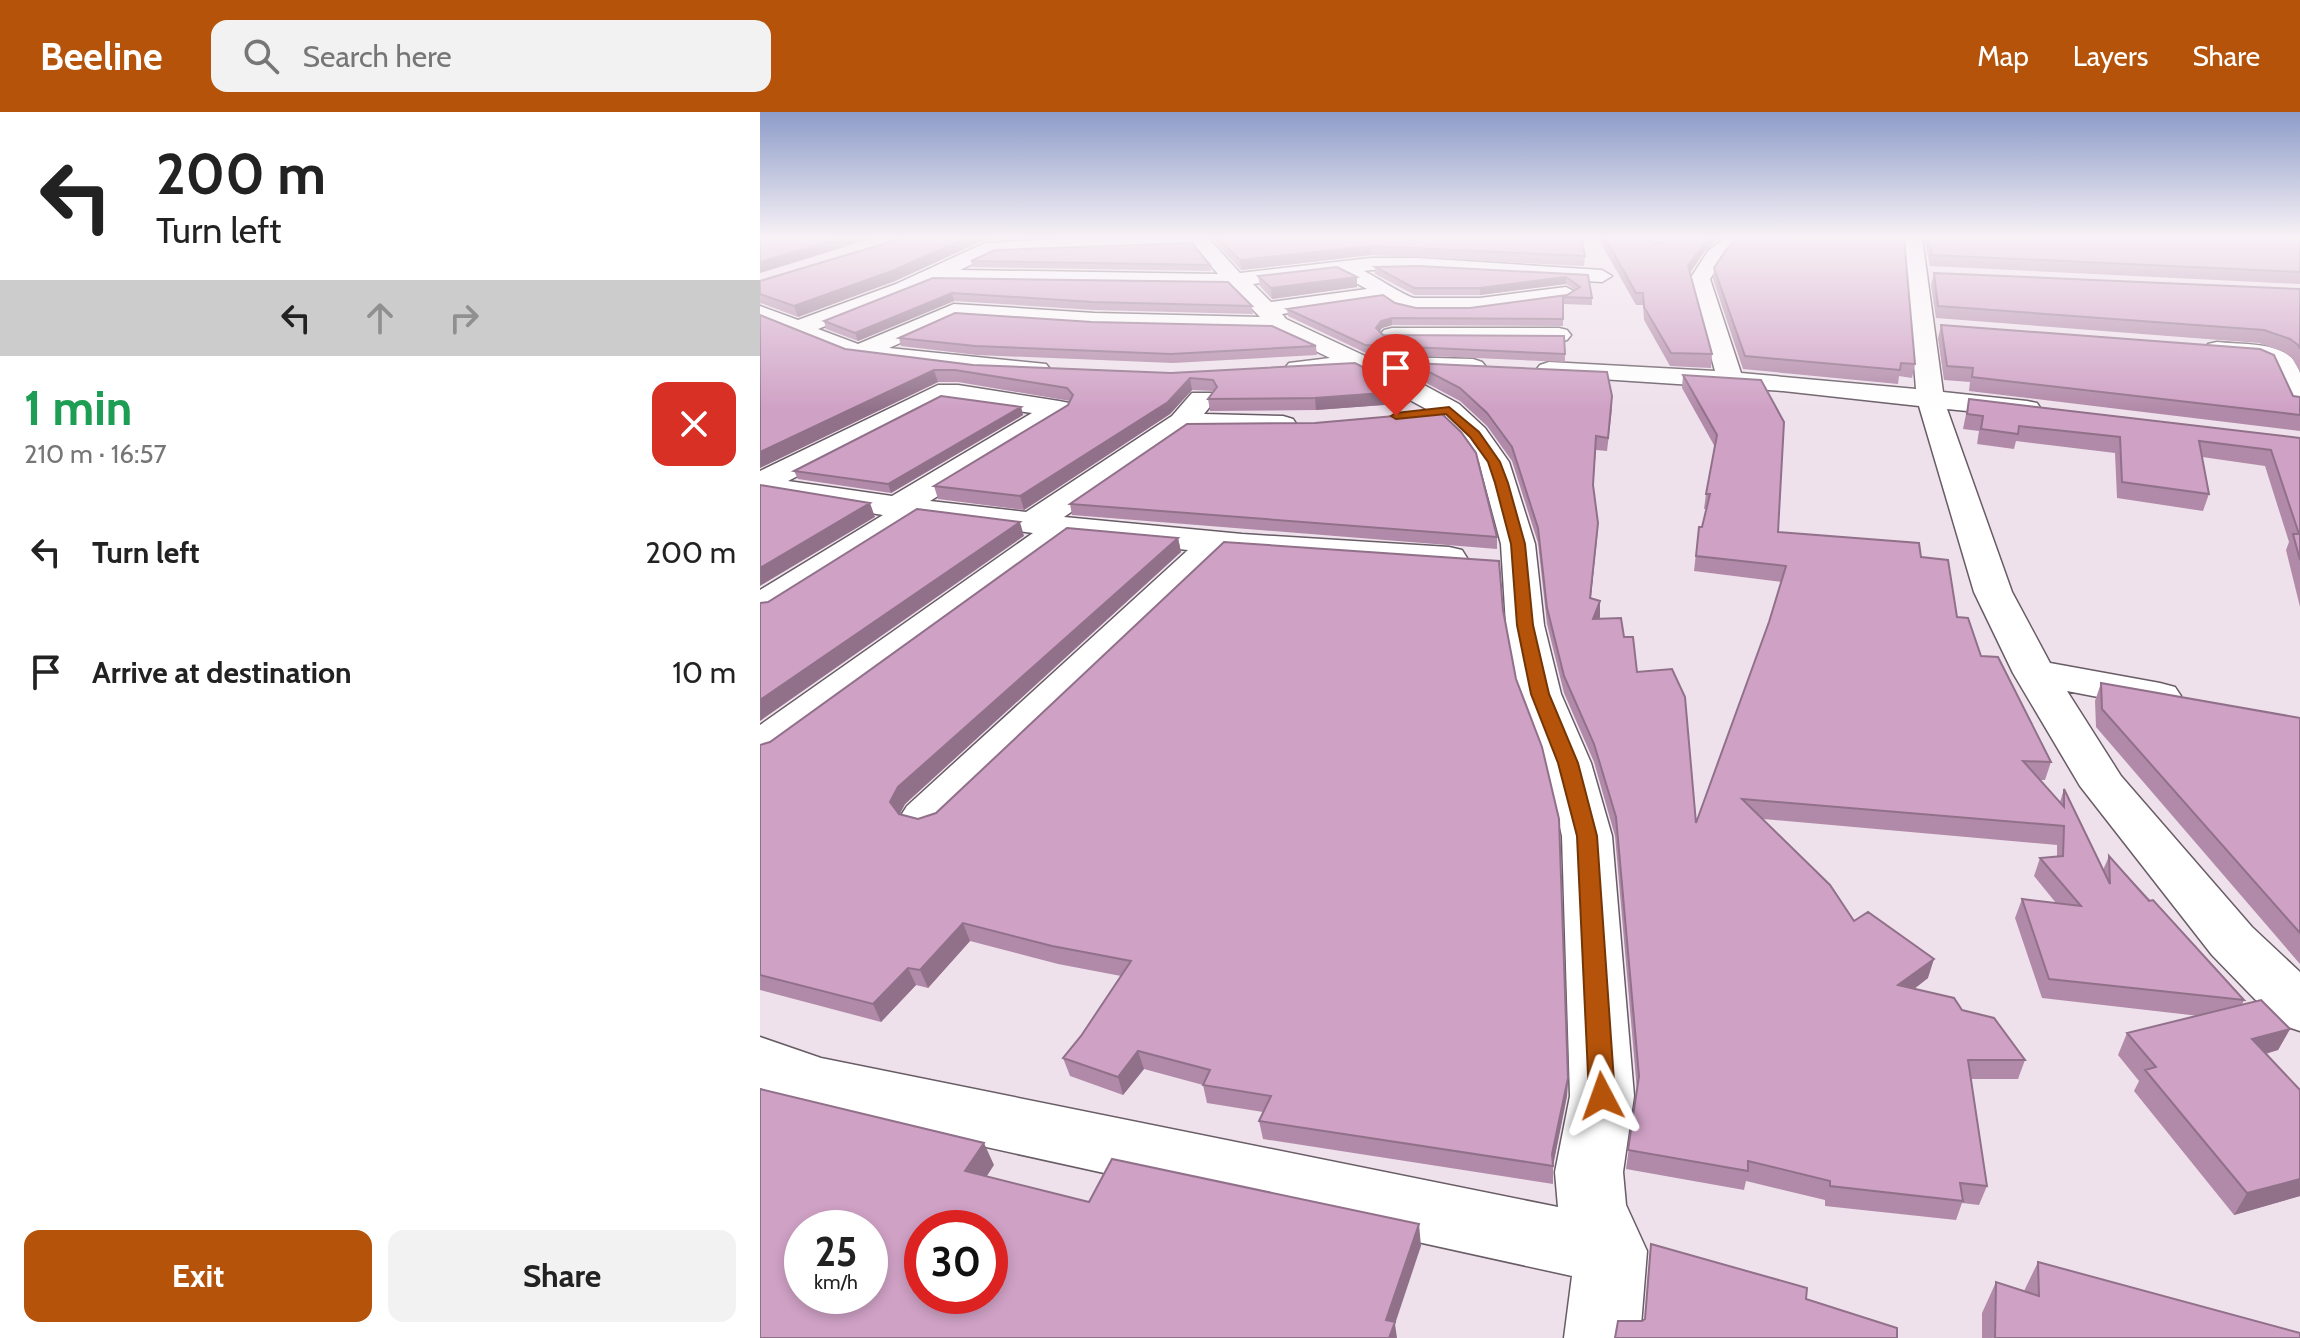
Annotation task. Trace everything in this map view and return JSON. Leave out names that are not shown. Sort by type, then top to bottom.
[{"type":"street","points":[[773,322],[840,314],[884,295]]},
{"type":"street","points":[[1249,295],[1272,317],[1305,338],[1362,363],[1449,410],[1475,434],[1494,462],[1518,544],[1525,625],[1540,694],[1568,763],[1587,836],[1602,1096],[1589,1172],[1592,1205],[1611,1251],[1602,1338]]},
{"type":"street","points":[[860,352],[954,311],[1094,320],[1272,317],[1375,295]]},
{"type":"street","points":[[1392,295],[1396,300],[1432,307],[1545,295]]},
{"type":"street","points":[[1703,295],[1717,379]]},
{"type":"street","points":[[1923,295],[1922,327],[1930,398],[1993,592],[2034,673],[2104,786],[2232,941],[2300,1008]]},
{"type":"street","points":[[773,322],[860,352],[916,360],[1059,371]]},
{"type":"street","points":[[1922,327],[1953,330]]},
{"type":"street","points":[[1305,338],[1559,335]]},
{"type":"street","points":[[2198,348],[2276,356],[2282,361],[2300,403]]},
{"type":"street","points":[[1280,369],[1362,363],[1490,367]]},
{"type":"street","points":[[1521,369],[1717,379],[1930,398],[2053,413]]},
{"type":"street","points":[[760,746],[1182,422],[1216,382]]},
{"type":"street","points":[[760,485],[938,393],[958,393],[1059,409],[760,606]]},
{"type":"street","points":[[1402,415],[1449,410]]},
{"type":"street","points":[[1182,422],[1259,426],[1304,424]]},
{"type":"street","points":[[760,450],[809,459]]},
{"type":"street","points":[[760,485],[905,509],[1048,525],[1217,542],[1519,564]]},
{"type":"street","points":[[924,817],[1217,542]]},
{"type":"street","points":[[2034,673],[2190,702]]},
{"type":"street","points":[[760,1062],[818,1084],[1611,1251]]},
{"type":"building","points":[[763,295],[824,295],[794,306]]},
{"type":"building","points":[[889,295],[947,295],[855,333],[824,321]]},
{"type":"building","points":[[986,295],[1241,295],[1252,306],[1092,302]]},
{"type":"building","points":[[1382,295],[1395,303],[1416,308],[1470,308],[1565,295],[1592,295],[1592,298],[1563,297],[1563,319],[1392,318],[1381,321],[1376,328],[1383,335],[1564,336],[1565,354],[1365,345],[1287,309]]},
{"type":"building","points":[[1643,295],[1696,295],[1712,354],[1671,353],[1644,307]]},
{"type":"building","points":[[1724,295],[1909,295],[1915,364],[1901,363],[1900,370],[1745,356]]},
{"type":"building","points":[[1937,295],[2300,295],[2300,349],[2290,339],[2264,330],[1938,306]]},
{"type":"building","points":[[955,313],[1092,322],[1272,326],[1316,346],[1171,354],[975,346],[899,338]]},
{"type":"building","points":[[760,315],[845,349],[973,365],[1171,373],[1355,363],[1409,391],[1315,398],[1208,399],[1217,387],[1213,380],[1190,378],[1168,402],[1020,496],[934,486],[1068,405],[1073,395],[1067,388],[955,370],[934,370],[760,452]]},
{"type":"building","points":[[1941,325],[2260,349],[2274,355],[2293,396],[2300,397],[2300,415],[1972,377],[1973,368],[1947,366]]},
{"type":"building","points":[[1412,363],[1607,372],[1612,396],[1608,438],[1596,436],[1593,485],[1598,523],[1590,598],[1600,601],[1593,619],[1621,618],[1624,637],[1633,637],[1637,672],[1672,669],[1685,697],[1696,823],[1769,622],[1786,566],[1696,556],[1699,527],[1702,527],[1710,494],[1706,494],[1717,435],[1683,375],[1761,380],[1784,422],[1778,532],[1919,543],[1921,557],[1948,560],[1957,617],[1968,618],[1981,656],[1998,657],[2051,762],[2023,761],[2064,807],[2064,789],[2110,884],[2109,856],[2244,1000],[2049,979],[2022,899],[2081,906],[2040,858],[2063,856],[2064,826],[1742,799],[1830,885],[1854,921],[1868,912],[1934,959],[1898,985],[1954,998],[1962,1010],[1994,1018],[2025,1060],[1968,1060],[1987,1186],[1960,1183],[1963,1201],[1830,1186],[1830,1181],[1748,1161],[1748,1171],[1628,1150],[1639,1076],[1616,817],[1594,744],[1564,676],[1547,608],[1538,528],[1512,447],[1487,413],[1460,388]]},
{"type":"building","points":[[941,396],[1021,407],[888,484],[794,471]]},
{"type":"building","points":[[1969,399],[2300,438],[2300,560],[2293,534],[2299,534],[2271,450],[2199,441],[2209,494],[2122,482],[2120,437],[2019,426],[2018,434],[1981,429],[1983,416],[1967,414]]},
{"type":"building","points":[[1440,412],[1461,432],[1476,453],[1497,537],[1070,504],[1187,424],[1315,423]]},
{"type":"building","points":[[760,485],[870,503],[760,568]]},
{"type":"building","points":[[917,509],[1020,522],[760,700],[760,603],[768,602]]},
{"type":"building","points":[[1067,528],[1178,538],[898,787],[890,802],[899,814],[918,819],[936,813],[1224,542],[1499,561],[1503,610],[1516,679],[1542,747],[1559,819],[1568,1078],[1552,1154],[1553,1166],[1259,1121],[1271,1096],[1203,1085],[1210,1070],[1138,1051],[1118,1077],[1063,1058],[1131,961],[1052,946],[963,923],[920,970],[908,968],[873,1004],[760,975],[760,745],[770,742]]},
{"type":"building","points":[[2101,683],[2300,718],[2300,933],[2102,709]]},
{"type":"building","points":[[2261,1000],[2290,1029],[2252,1039],[2300,1090],[2300,1179],[2247,1193],[2145,1070],[2156,1067],[2127,1033]]},
{"type":"building","points":[[760,1089],[984,1143],[965,1171],[1089,1202],[1112,1159],[1419,1224],[1386,1320],[1395,1322],[1389,1338],[760,1338]]},
{"type":"building","points":[[1651,1244],[1807,1288],[1806,1299],[1897,1328],[1897,1338],[1615,1338],[1618,1321],[1645,1319]]},
{"type":"building","points":[[2038,1262],[2300,1333],[2300,1338],[1995,1338],[1996,1282],[2039,1296]]},
{"type":"route","points":[[1396,416],[1449,410],[1475,434],[1494,462],[1501,483],[1518,544],[1525,625],[1540,694],[1568,763],[1587,836],[1602,1096]]}]
